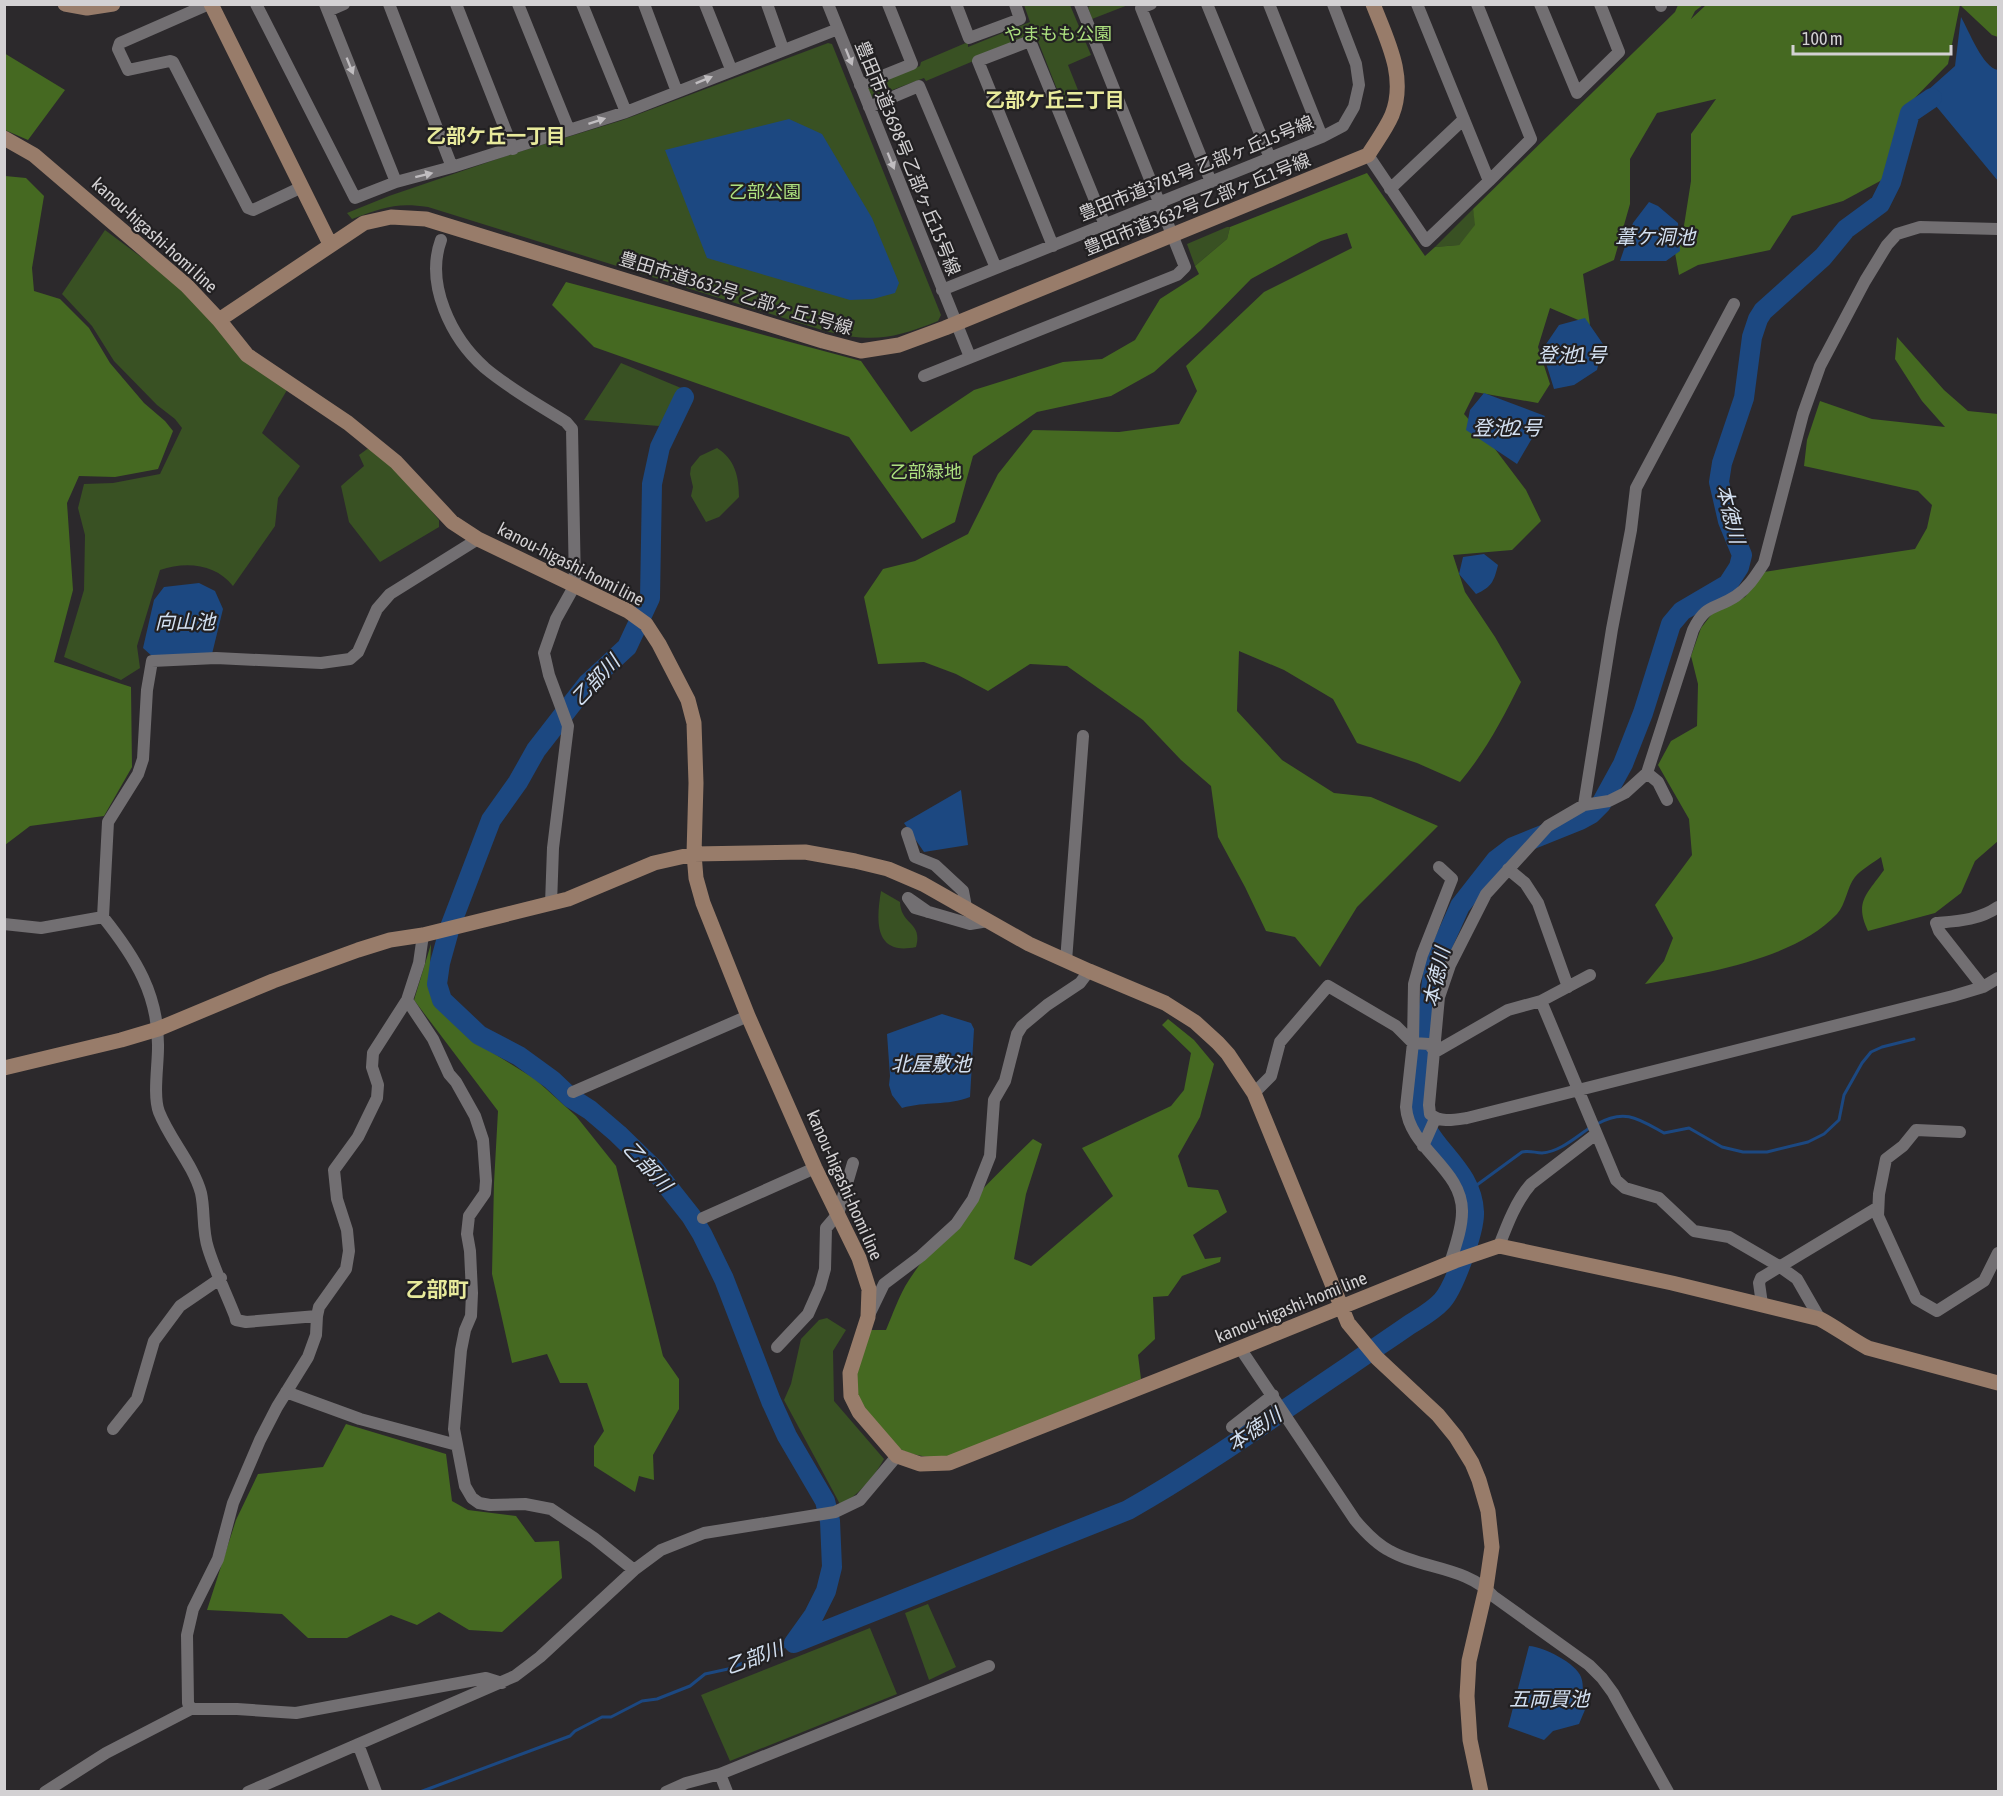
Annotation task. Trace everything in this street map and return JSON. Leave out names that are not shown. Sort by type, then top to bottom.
[{"type":"street","points":[[65,4],[87,8],[113,4]]},
{"type":"street","points":[[302,187],[253,210],[248,208],[173,63],[170,61],[128,70],[117,49],[120,43],[210,4],[302,187],[330,244]]},
{"type":"street","points":[[256,4],[355,198],[396,182],[513,149],[626,112],[838,29]]},
{"type":"street","points":[[344,4],[327,8],[396,182]]},
{"type":"street","points":[[389,4],[452,167]]},
{"type":"street","points":[[456,4],[513,149]]},
{"type":"street","points":[[518,4],[568,130]]},
{"type":"street","points":[[582,4],[626,112]]},
{"type":"street","points":[[644,4],[677,92]]},
{"type":"street","points":[[705,4],[732,69]]},
{"type":"street","points":[[767,4],[783,49]]},
{"type":"street","name":"豊田市道3698号 乙部ヶ丘15号線","points":[[828,4],[970,357]]},
{"type":"street","points":[[860,85],[912,64],[888,4]]},
{"type":"street","points":[[956,4],[969,38],[1020,19],[1015,4]]},
{"type":"street","points":[[1151,4],[1141,8],[1211,182]]},
{"type":"street","points":[[1207,4],[1270,159]]},
{"type":"street","points":[[1269,4],[1322,137]]},
{"type":"street","name":"豊田市道3781号 乙部ヶ丘15号線","points":[[942,290],[1270,159],[1343,126],[1354,107],[1359,86],[1356,64],[1332,4]]},
{"type":"street","points":[[1373,4],[1395,58],[1397,87],[1392,114],[1368,155],[1426,241],[1531,138],[1477,4]]},
{"type":"street","points":[[1417,4],[1489,181]]},
{"type":"street","points":[[1540,4],[1577,93],[1619,52],[1600,4]]},
{"type":"street","points":[[924,376],[1178,275],[1185,267],[1080,5]]},
{"type":"street","points":[[1053,246],[978,61],[1030,41],[1105,225]]},
{"type":"street","points":[[869,107],[919,86],[996,268]]},
{"type":"street","points":[[1390,189],[1464,119]]},
{"type":"street","name":"kanou-higashi-homi line","points":[[4,138],[34,155],[187,286],[219,320],[247,356],[350,425],[396,462],[452,522],[478,539],[575,585],[640,620],[676,674],[688,700],[694,723],[696,783],[694,854],[696,878],[703,903],[748,1016],[815,1168],[859,1258],[869,1289],[868,1317],[850,1373],[851,1396],[859,1412],[897,1456],[920,1464],[949,1463],[1457,1260],[1499,1246]]},
{"type":"street","name":"豊田市道3632号 乙部ヶ丘1号線","points":[[219,320],[364,223],[391,218],[426,219],[861,351],[899,345],[955,324],[1368,155]]},
{"type":"street","points":[[1998,229],[1920,226],[1897,234],[1887,245],[1865,280],[1820,366],[1803,414],[1764,563],[1752,583],[1736,596],[1708,609],[1700,616],[1693,630],[1647,773],[1625,793],[1609,801],[1589,804],[1548,826],[1486,894],[1450,965],[1439,997],[1432,1048],[1428,1105],[1430,1114],[1435,1119],[1467,1118],[1579,1092],[1983,987],[1998,978]]},
{"type":"street","points":[[441,240],[436,267],[440,296],[454,329],[483,366],[507,386],[566,422],[572,429],[575,585],[556,619],[544,653],[549,675],[568,726],[553,848],[550,904]]},
{"type":"street","points":[[1589,804],[1612,629],[1631,530],[1636,488],[1734,304]]},
{"type":"street","points":[[316,1316],[240,1322],[235,1316],[208,1248],[203,1227],[201,1194],[190,1168],[158,1110],[156,1013],[143,974],[120,937],[103,917],[108,822],[138,774],[143,759],[147,690],[152,661],[216,658],[321,663],[350,659],[357,651],[377,609],[386,598],[478,539]]},
{"type":"street","points":[[1066,961],[1083,736]]},
{"type":"street","points":[[1647,773],[1659,782],[1667,800]]},
{"type":"street","points":[[907,833],[915,857],[935,865],[963,891],[966,907]]},
{"type":"street","points":[[4,1068],[158,1029],[273,981],[358,950],[390,940],[429,933],[568,899],[654,863],[694,854],[805,852],[888,869],[966,907],[988,921],[1066,961],[1166,1003],[1207,1032],[1228,1054],[1254,1093],[1347,1323],[1377,1358],[1437,1415],[1456,1437],[1472,1463],[1484,1495],[1490,1521],[1492,1547],[1467,1678],[1470,1740],[1481,1791]]},
{"type":"street","points":[[1510,866],[1538,903],[1568,987]]},
{"type":"street","points":[[1439,867],[1452,879],[1422,955],[1414,984],[1413,1043],[1408,1080],[1407,1118],[1414,1134],[1443,1168],[1460,1198],[1462,1212],[1457,1260]]},
{"type":"street","points":[[1983,987],[1940,932],[1936,923],[1968,920],[1998,907]]},
{"type":"street","points":[[928,912],[970,924],[988,921]]},
{"type":"street","points":[[4,924],[41,928],[103,917]]},
{"type":"street","points":[[191,1708],[188,1703],[187,1635],[193,1609],[218,1559],[233,1503],[260,1440],[308,1357],[316,1335],[316,1316],[322,1301],[344,1275],[349,1259],[347,1230],[337,1199],[334,1170],[358,1137],[377,1098],[378,1085],[372,1067],[373,1053],[407,1000],[429,933]]},
{"type":"street","points":[[868,1317],[884,1284],[921,1256],[956,1224],[973,1199],[990,1156],[994,1100],[1005,1081],[1017,1034],[1022,1026],[1047,1005],[1080,983],[1089,971]]},
{"type":"street","points":[[1254,1093],[1271,1076],[1280,1042],[1328,987],[1396,1026],[1413,1043],[1432,1048],[1508,1010],[1541,1000],[1590,975]]},
{"type":"street","points":[[407,1000],[433,1039],[449,1074],[475,1116],[483,1140],[485,1193],[469,1216],[466,1234],[470,1251],[471,1316],[465,1330],[461,1350],[454,1429],[465,1486],[472,1498],[479,1503],[525,1504],[551,1509],[594,1538],[634,1570]]},
{"type":"street","points":[[1541,1000],[1616,1180],[1625,1188],[1659,1198],[1694,1232],[1730,1237],[1779,1266],[1797,1279],[1820,1318]]},
{"type":"street","points":[[573,1092],[748,1016]]},
{"type":"street","points":[[1423,1146],[1435,1119]]},
{"type":"street","points":[[1960,1132],[1916,1130],[1904,1146],[1886,1159],[1877,1208],[1878,1216],[1916,1299],[1937,1311],[1984,1281],[1998,1253]]},
{"type":"street","points":[[1596,1134],[1532,1184],[1524,1193],[1507,1224],[1499,1246],[1820,1318],[1868,1348],[1998,1383]]},
{"type":"street","points":[[777,1347],[808,1314],[820,1287],[825,1269],[826,1228],[838,1214],[853,1163]]},
{"type":"street","points":[[703,1218],[815,1168]]},
{"type":"street","points":[[1762,1304],[1759,1283],[1761,1278],[1877,1208]]},
{"type":"street","points":[[113,1429],[137,1399],[154,1341],[180,1306],[221,1278]]},
{"type":"street","points":[[1240,1348],[1355,1520],[1378,1544],[1391,1552],[1461,1575],[1486,1588],[1493,1596],[1589,1665],[1614,1693],[1668,1791]]},
{"type":"street","points":[[286,1392],[360,1419],[457,1445]]},
{"type":"street","points":[[1232,1427],[1273,1396]]},
{"type":"street","points":[[248,1791],[515,1676],[540,1657],[634,1570],[661,1550],[704,1533],[835,1512],[860,1500],[897,1456]]},
{"type":"street","points":[[666,1791],[720,1774],[989,1666]]},
{"type":"street","points":[[45,1791],[106,1754],[191,1708],[237,1708],[296,1713],[486,1678],[502,1683]]},
{"type":"street","points":[[357,1744],[376,1791]]},
{"type":"street","points":[[720,1774],[728,1791]]},
{"type":"green space","name":"やまもも公園","points":[[1024,5],[1070,5],[1091,55],[1068,65],[1080,95],[1062,102],[1038,41],[1033,36],[926,81],[924,78],[871,98],[867,89],[870,86],[920,66],[921,62],[968,42],[968,47],[1030,22]]},
{"type":"green space","points":[[1128,5],[1092,19],[1088,7]]},
{"type":"green space","name":"乙部緑地","points":[[1678,5],[1703,5],[1695,11],[1691,19],[1706,5],[1960,5],[1948,64],[1903,110],[1882,180],[1843,201],[1792,216],[1770,250],[1698,265],[1679,275],[1675,253],[1683,232],[1691,181],[1691,134],[1716,99],[1657,113],[1630,159],[1630,204],[1614,260],[1583,274],[1590,325],[1550,308],[1538,347],[1550,384],[1538,403],[1475,392],[1464,414],[1495,449],[1526,490],[1541,521],[1512,550],[1453,555],[1465,592],[1521,682],[1486,746],[1460,782],[1417,763],[1357,743],[1333,699],[1284,670],[1239,651],[1237,711],[1282,760],[1334,793],[1371,797],[1438,826],[1357,907],[1320,967],[1295,937],[1266,931],[1218,837],[1211,786],[1181,760],[1143,720],[1067,666],[1030,664],[988,691],[956,674],[924,662],[878,664],[864,597],[883,569],[915,561],[968,534],[998,474],[1033,430],[1119,432],[1179,424],[1197,391],[1186,366],[1264,292],[1352,248],[1347,233],[1321,241],[1251,279],[1201,330],[1154,372],[1111,396],[1037,412],[973,456],[955,522],[922,539],[849,437],[594,347],[552,305],[566,282],[861,361],[911,432],[974,390],[1063,362],[1102,359],[1135,340],[1160,299],[1199,274],[1195,266],[1227,239],[1230,227],[1367,173],[1425,256],[1435,247],[1459,245],[1475,225],[1473,209],[1675,12]]},
{"type":"green space","points":[[1960,5],[1998,5],[1998,37],[1992,35]]},
{"type":"green space","name":"乙部公園","points":[[828,43],[832,44],[941,315],[938,321],[908,332],[870,338],[825,331],[428,207],[407,205],[389,207],[352,219],[347,213],[389,196],[509,155],[623,120]]},
{"type":"green space","points":[[4,53],[65,90],[28,140],[5,130]]},
{"type":"green space","points":[[5,176],[26,178],[44,196],[32,268],[34,291],[60,299],[89,328],[110,363],[144,403],[173,431],[158,469],[115,477],[79,476],[67,503],[73,590],[54,662],[131,687],[132,767],[104,816],[30,826],[5,845]]},
{"type":"green space","points":[[1473,209],[1476,225],[1459,245],[1435,247]]},
{"type":"green space","points":[[1230,227],[1227,239],[1195,266],[1187,244]]},
{"type":"green space","points":[[105,230],[184,289],[287,390],[262,433],[300,466],[278,498],[275,526],[233,586],[218,573],[200,566],[170,567],[160,570],[137,646],[140,668],[121,680],[64,657],[84,590],[85,535],[78,508],[84,484],[113,483],[160,474],[182,428],[114,361],[92,326],[62,294]]},
{"type":"green space","points":[[1897,337],[1944,390],[1968,411],[1998,414],[1998,841],[1975,861],[1961,893],[1935,913],[1868,931],[1862,905],[1868,892],[1884,870],[1881,857],[1855,877],[1837,914],[1819,930],[1797,943],[1747,962],[1645,984],[1664,961],[1673,938],[1655,905],[1692,855],[1689,819],[1658,765],[1671,741],[1697,726],[1698,684],[1691,656],[1701,628],[1715,610],[1745,597],[1764,572],[1915,549],[1927,528],[1932,505],[1918,491],[1804,466],[1807,440],[1820,401],[1872,419],[1945,427],[1922,401],[1895,359]]},
{"type":"green space","points":[[621,363],[681,388],[659,426],[584,420]]},
{"type":"green space","points":[[370,447],[399,473],[439,520],[439,527],[380,562],[349,522],[341,486],[364,466],[359,455]]},
{"type":"green space","points":[[717,448],[728,457],[735,469],[739,497],[719,517],[706,522],[691,496],[693,487],[691,467],[700,456]]},
{"type":"green space","points":[[881,891],[900,902],[904,916],[917,932],[916,947],[902,948],[892,946],[885,941],[881,934],[878,914]]},
{"type":"green space","points":[[431,944],[429,988],[439,1007],[485,1048],[535,1079],[576,1116],[616,1166],[663,1356],[679,1379],[679,1409],[653,1455],[654,1480],[639,1476],[635,1492],[594,1466],[594,1446],[604,1431],[587,1383],[560,1383],[547,1354],[512,1363],[492,1274],[498,1111],[414,1000]]},
{"type":"green space","points":[[1168,1019],[1194,1040],[1214,1064],[1200,1117],[1178,1156],[1188,1187],[1218,1190],[1227,1212],[1193,1235],[1205,1259],[1221,1257],[1220,1262],[1182,1276],[1168,1296],[1153,1297],[1155,1339],[1138,1355],[1141,1379],[946,1458],[919,1456],[900,1449],[883,1435],[863,1405],[858,1393],[857,1367],[869,1330],[886,1330],[905,1286],[922,1261],[951,1224],[1033,1139],[1042,1144],[1026,1194],[1014,1259],[1031,1266],[1113,1196],[1082,1148],[1171,1106],[1184,1090],[1191,1053],[1162,1025]]},
{"type":"green space","points":[[827,1318],[846,1330],[833,1351],[834,1401],[884,1459],[865,1485],[841,1506],[784,1400],[791,1384],[801,1339],[819,1320]]},
{"type":"green space","points":[[346,1424],[446,1454],[452,1501],[468,1510],[516,1516],[535,1542],[559,1541],[562,1578],[502,1632],[469,1630],[439,1612],[417,1625],[391,1615],[347,1638],[308,1638],[282,1614],[207,1610],[236,1520],[258,1474],[323,1467]]},
{"type":"green space","points":[[928,1604],[956,1667],[929,1680],[905,1613]]},
{"type":"green space","points":[[870,1628],[897,1694],[730,1761],[701,1695]]},
{"type":"water","points":[[1961,17],[1982,56],[1992,68],[1998,70],[1998,181],[1936,106],[1927,91],[1955,66]]},
{"type":"water","points":[[789,119],[822,134],[872,218],[899,283],[895,293],[873,299],[850,300],[707,258],[665,150]]},
{"type":"water","name":"葦ケ洞池","points":[[1649,202],[1658,206],[1678,223],[1680,251],[1666,261],[1620,261],[1633,223]]},
{"type":"water","name":"登池1号","points":[[1585,318],[1603,344],[1597,370],[1574,385],[1554,389],[1542,350],[1559,325]]},
{"type":"water","name":"登池2号","points":[[1484,393],[1545,416],[1517,464],[1466,430],[1470,410]]},
{"type":"water","points":[[1484,554],[1498,565],[1492,583],[1476,594],[1459,574],[1463,557]]},
{"type":"water","name":"向山池","points":[[199,583],[215,591],[223,609],[212,654],[153,657],[143,648],[154,600],[164,587]]},
{"type":"water","points":[[961,790],[968,845],[924,852],[904,823]]},
{"type":"water","name":"北屋敷池","points":[[942,1014],[971,1023],[974,1029],[970,1097],[953,1102],[902,1108],[892,1095],[889,1085],[887,1034]]},
{"type":"water","name":"五両買池","points":[[1529,1646],[1551,1653],[1573,1666],[1581,1677],[1587,1705],[1579,1724],[1553,1731],[1544,1740],[1508,1727]]},
{"type":"waterway","name":"本徳川","points":[[794,1643],[1128,1510],[1240,1440],[1442,1301],[1463,1258],[1474,1212],[1471,1195],[1465,1181],[1428,1131],[1421,1117],[1418,1101],[1434,964],[1460,906],[1496,860],[1513,847],[1580,820],[1591,814],[1601,804],[1623,764],[1643,713],[1671,624],[1682,611],[1728,584],[1739,567],[1742,555],[1728,521],[1719,482],[1722,463],[1744,398],[1752,337],[1758,319],[1763,311],[1823,257],[1846,229],[1880,204],[1891,182],[1910,113],[1932,98]]},
{"type":"waterway","name":"乙部川","points":[[684,397],[660,447],[652,484],[650,598],[627,647],[588,683],[536,750],[518,782],[491,820],[450,927],[437,984],[442,1000],[479,1035],[519,1056],[618,1134],[653,1168],[691,1216],[702,1234],[724,1279],[771,1401],[787,1436],[825,1501],[830,1521],[832,1567],[826,1591],[814,1615],[794,1643]]},
{"type":"waterway","points":[[1597,1124],[1616,1117],[1632,1117],[1664,1133],[1689,1128],[1722,1147],[1743,1152],[1767,1152],[1808,1142],[1824,1134],[1839,1120],[1844,1095],[1871,1052],[1914,1039]]},
{"type":"waterway","points":[[1470,1190],[1522,1152],[1542,1153],[1555,1150],[1591,1127]]},
{"type":"waterway","name":"乙部川","points":[[420,1792],[570,1736],[602,1717],[611,1717],[642,1701],[657,1699],[690,1686],[705,1674],[728,1669],[794,1643]]},
{"type":"district","name":"乙部ケ丘三丁目","points":[[1055,99]]},
{"type":"district","name":"乙部ケ丘一丁目","points":[[496,135]]},
{"type":"district","name":"乙部町","points":[[437,1289]]}]
